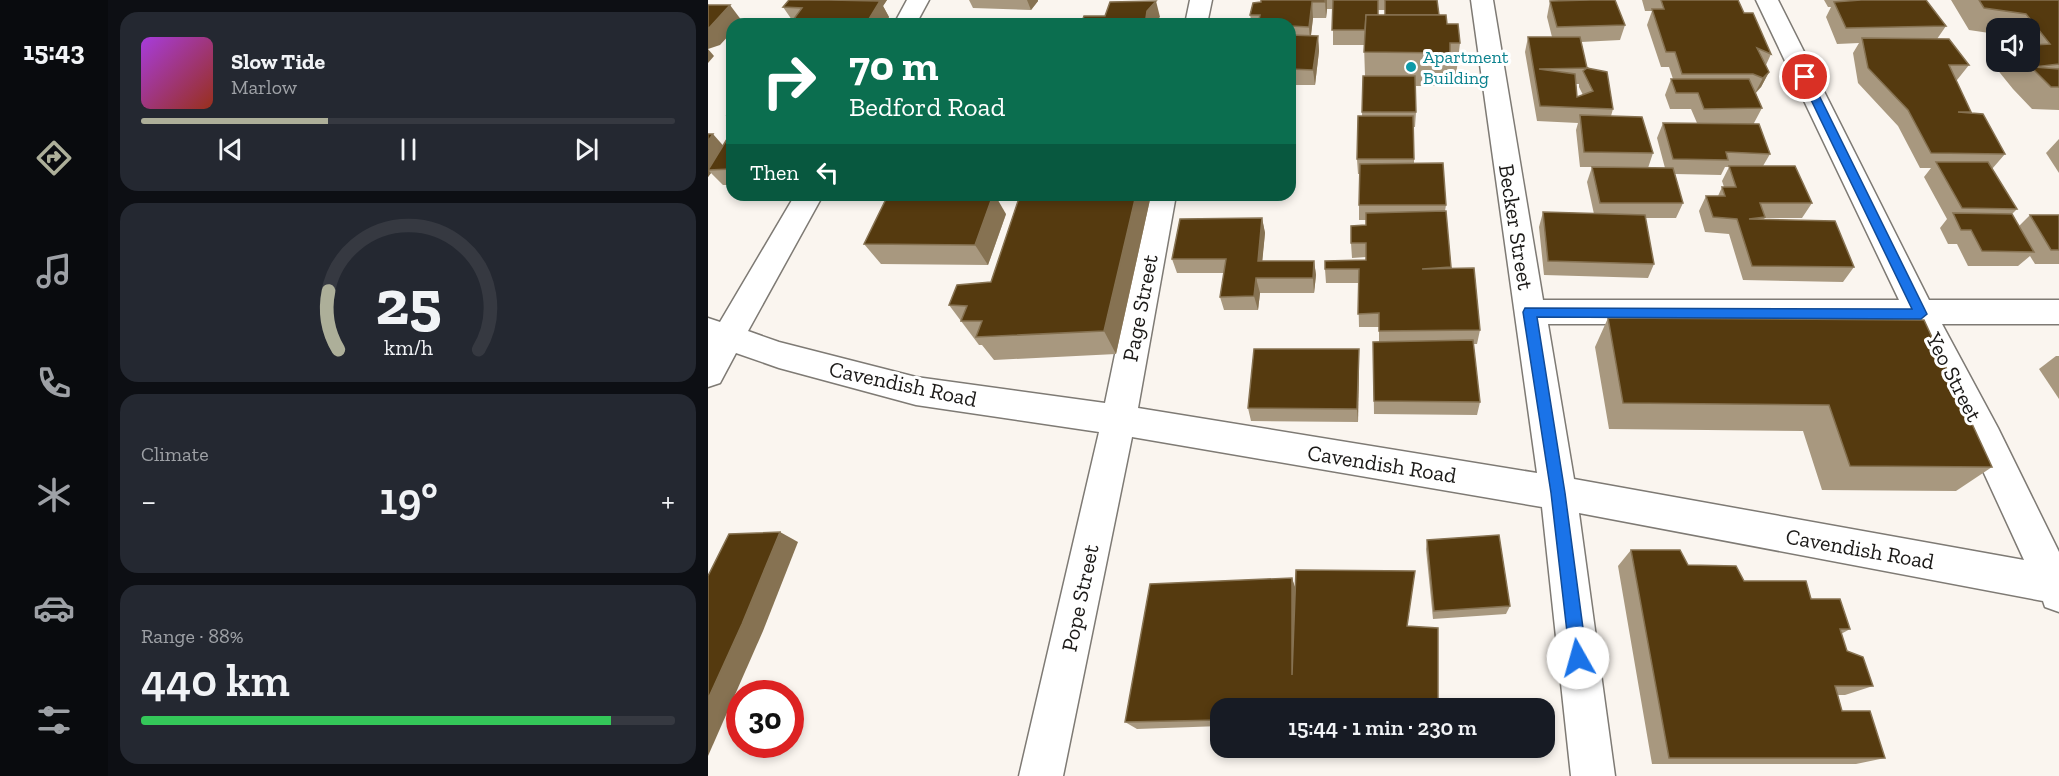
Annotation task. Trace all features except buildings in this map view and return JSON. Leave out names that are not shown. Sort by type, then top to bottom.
[{"type":"street","points":[[908,18],[918,0]]},
{"type":"street","points":[[1197,18],[1201,0]]},
{"type":"street","name":"Becker Street","points":[[1482,0],[1558,493],[1593,776]]},
{"type":"street","name":"Yeo Street","points":[[1767,0],[2058,588]]},
{"type":"street","points":[[708,373],[718,335],[805,201]]},
{"type":"street","name":"Page Street","points":[[1119,420],[1161,201]]},
{"type":"street","points":[[1529,312],[1921,314],[2059,312]]},
{"type":"street","name":"Cavendish Road","points":[[718,335],[822,367],[916,391],[1119,420],[1558,493],[2058,588]]},
{"type":"street","name":"Pope Street","points":[[1041,776],[1119,420]]},
{"type":"place","name":"Apartment Building","points":[[1411,67]]},
{"type":"route","points":[[1578,658],[1558,493],[1529,312],[1921,314],[1805,77]]}]
